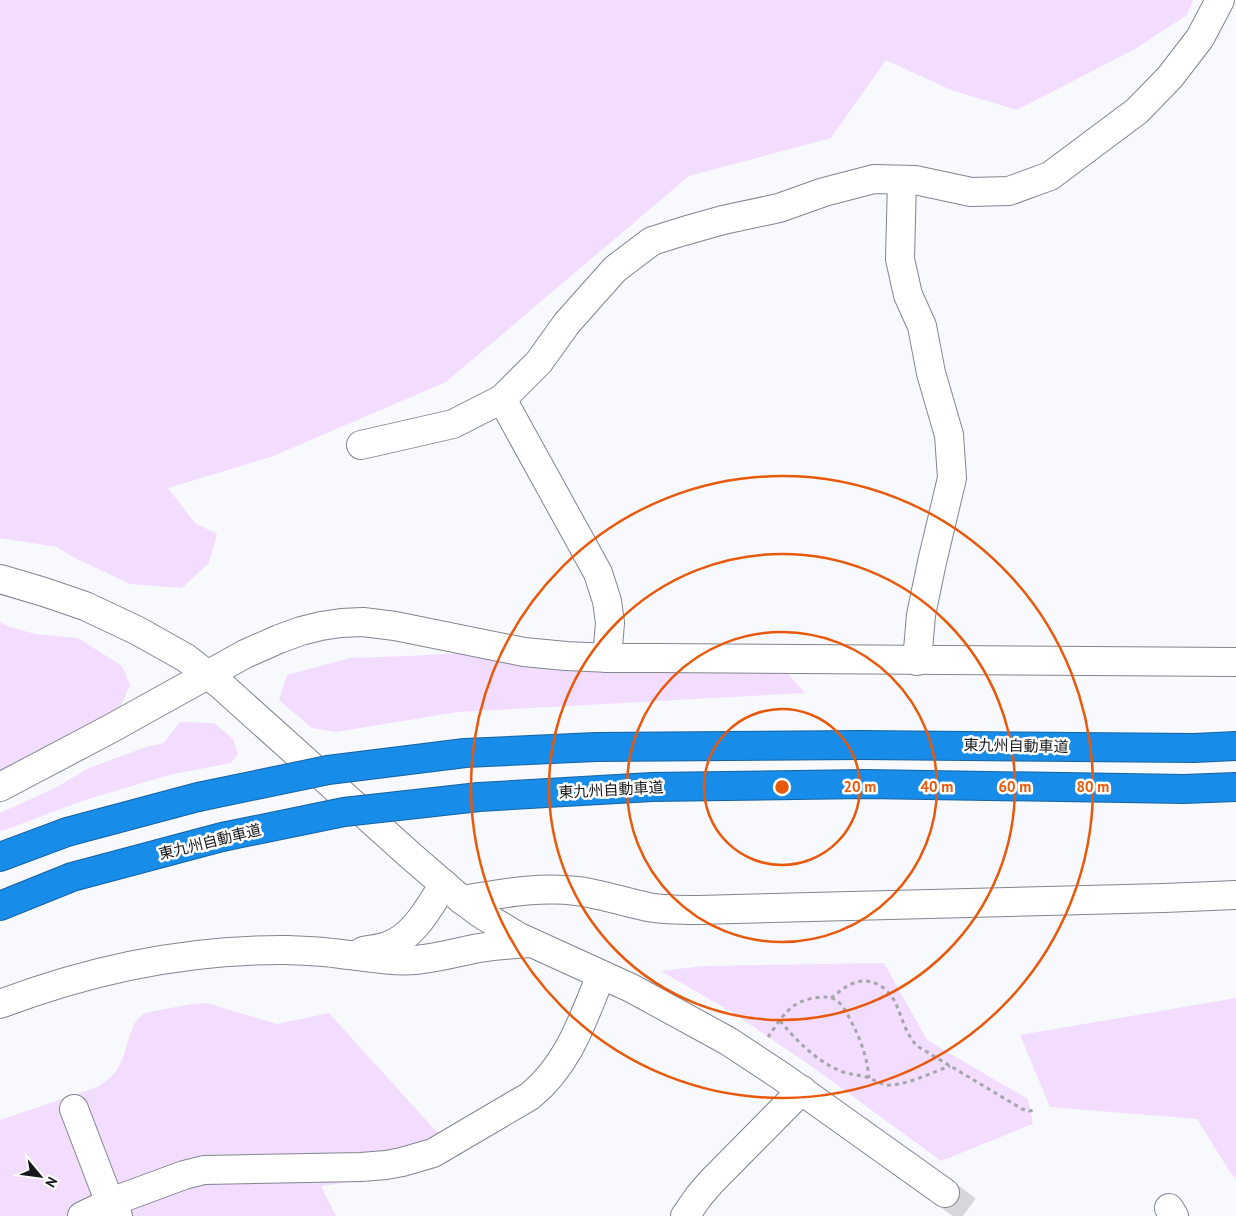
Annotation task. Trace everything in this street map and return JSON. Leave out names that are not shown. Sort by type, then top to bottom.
[{"type":"highway","name":"東九州自動車道","points":[[0,857],[67,832],[198,797],[328,770],[465,753],[606,746],[851,745],[1194,748],[1236,746]]},
{"type":"highway","name":"東九州自動車道","points":[[0,906],[72,877],[222,837],[344,812],[479,797],[652,787],[837,784],[1184,789],[1236,788]]},
{"type":"street","points":[[361,445],[453,424],[502,399],[539,362],[567,323],[615,269],[652,241],[694,228],[779,208],[824,192],[874,179],[915,180],[971,192],[1009,191],[1050,176],[1137,111],[1164,84],[1200,38],[1220,0]]},
{"type":"street","points":[[902,180],[900,259],[908,295],[922,326],[931,373],[948,435],[952,478],[921,614],[917,660]]},
{"type":"street","points":[[502,399],[598,574],[607,601],[610,623],[607,658]]},
{"type":"street","points":[[0,579],[70,600],[100,612],[174,651],[208,674],[411,856],[481,914],[532,943],[651,999],[720,1036],[802,1090],[945,1193]]},
{"type":"street","points":[[0,787],[110,729],[245,654],[279,638],[321,626],[342,623],[362,622],[395,626],[524,652],[607,658],[1236,662]]},
{"type":"street","points":[[332,953],[378,948],[402,938],[426,912],[453,892],[541,889],[577,891],[669,910],[1236,895]]},
{"type":"street","points":[[0,1004],[58,984],[158,960],[242,951],[289,950],[416,960],[480,948],[532,943]]},
{"type":"street","points":[[82,1216],[115,1209],[184,1174],[204,1170],[361,1167],[402,1162],[433,1153],[530,1096],[552,1074],[572,1043],[601,975]]},
{"type":"street","points":[[685,1216],[711,1182],[802,1090]]},
{"type":"street","points":[[74,1109],[101,1179],[115,1209]]},
{"type":"path","points":[[831,998],[854,983],[863,981],[874,982],[883,988],[895,1001],[908,1034],[917,1046],[1022,1109],[1035,1110]]},
{"type":"path","points":[[764,1044],[787,1011],[795,1005],[816,997],[831,998],[836,1000],[844,1009],[860,1038],[868,1065],[869,1078]]},
{"type":"path","points":[[780,1021],[802,1044],[829,1065],[888,1086],[896,1085],[950,1066]]},
{"type":"shaded area","points":[[0,0],[1193,0],[1187,15],[1135,49],[1017,110],[951,90],[886,60],[831,138],[689,176],[446,382],[271,457],[168,488],[195,523],[217,534],[209,563],[182,588],[130,584],[73,557],[57,547],[0,538]]},
{"type":"shaded area","points":[[0,622],[7,626],[35,634],[78,638],[122,666],[130,685],[121,705],[76,736],[0,772]]},
{"type":"shaded area","points":[[461,653],[563,670],[783,668],[805,693],[458,712],[336,732],[312,728],[279,700],[287,675],[350,658]]},
{"type":"shaded area","points":[[180,722],[214,723],[233,739],[238,754],[231,763],[169,775],[85,800],[0,831],[0,813],[57,787],[89,768],[146,747],[164,743]]},
{"type":"shaded area","points":[[884,963],[927,1040],[1028,1099],[1033,1124],[941,1161],[814,1068],[730,1011],[661,971],[703,966]]},
{"type":"shaded area","points":[[1236,998],[1236,1179],[1197,1119],[1050,1107],[1020,1035]]},
{"type":"shaded area","points":[[207,1003],[277,1024],[329,1013],[445,1141],[447,1161],[410,1174],[321,1186],[336,1216],[0,1216],[0,1120],[97,1087],[105,1082],[119,1066],[133,1026],[144,1014],[192,1004]]},
{"type":"tunnel","points":[[945,1193],[976,1216]]}]
